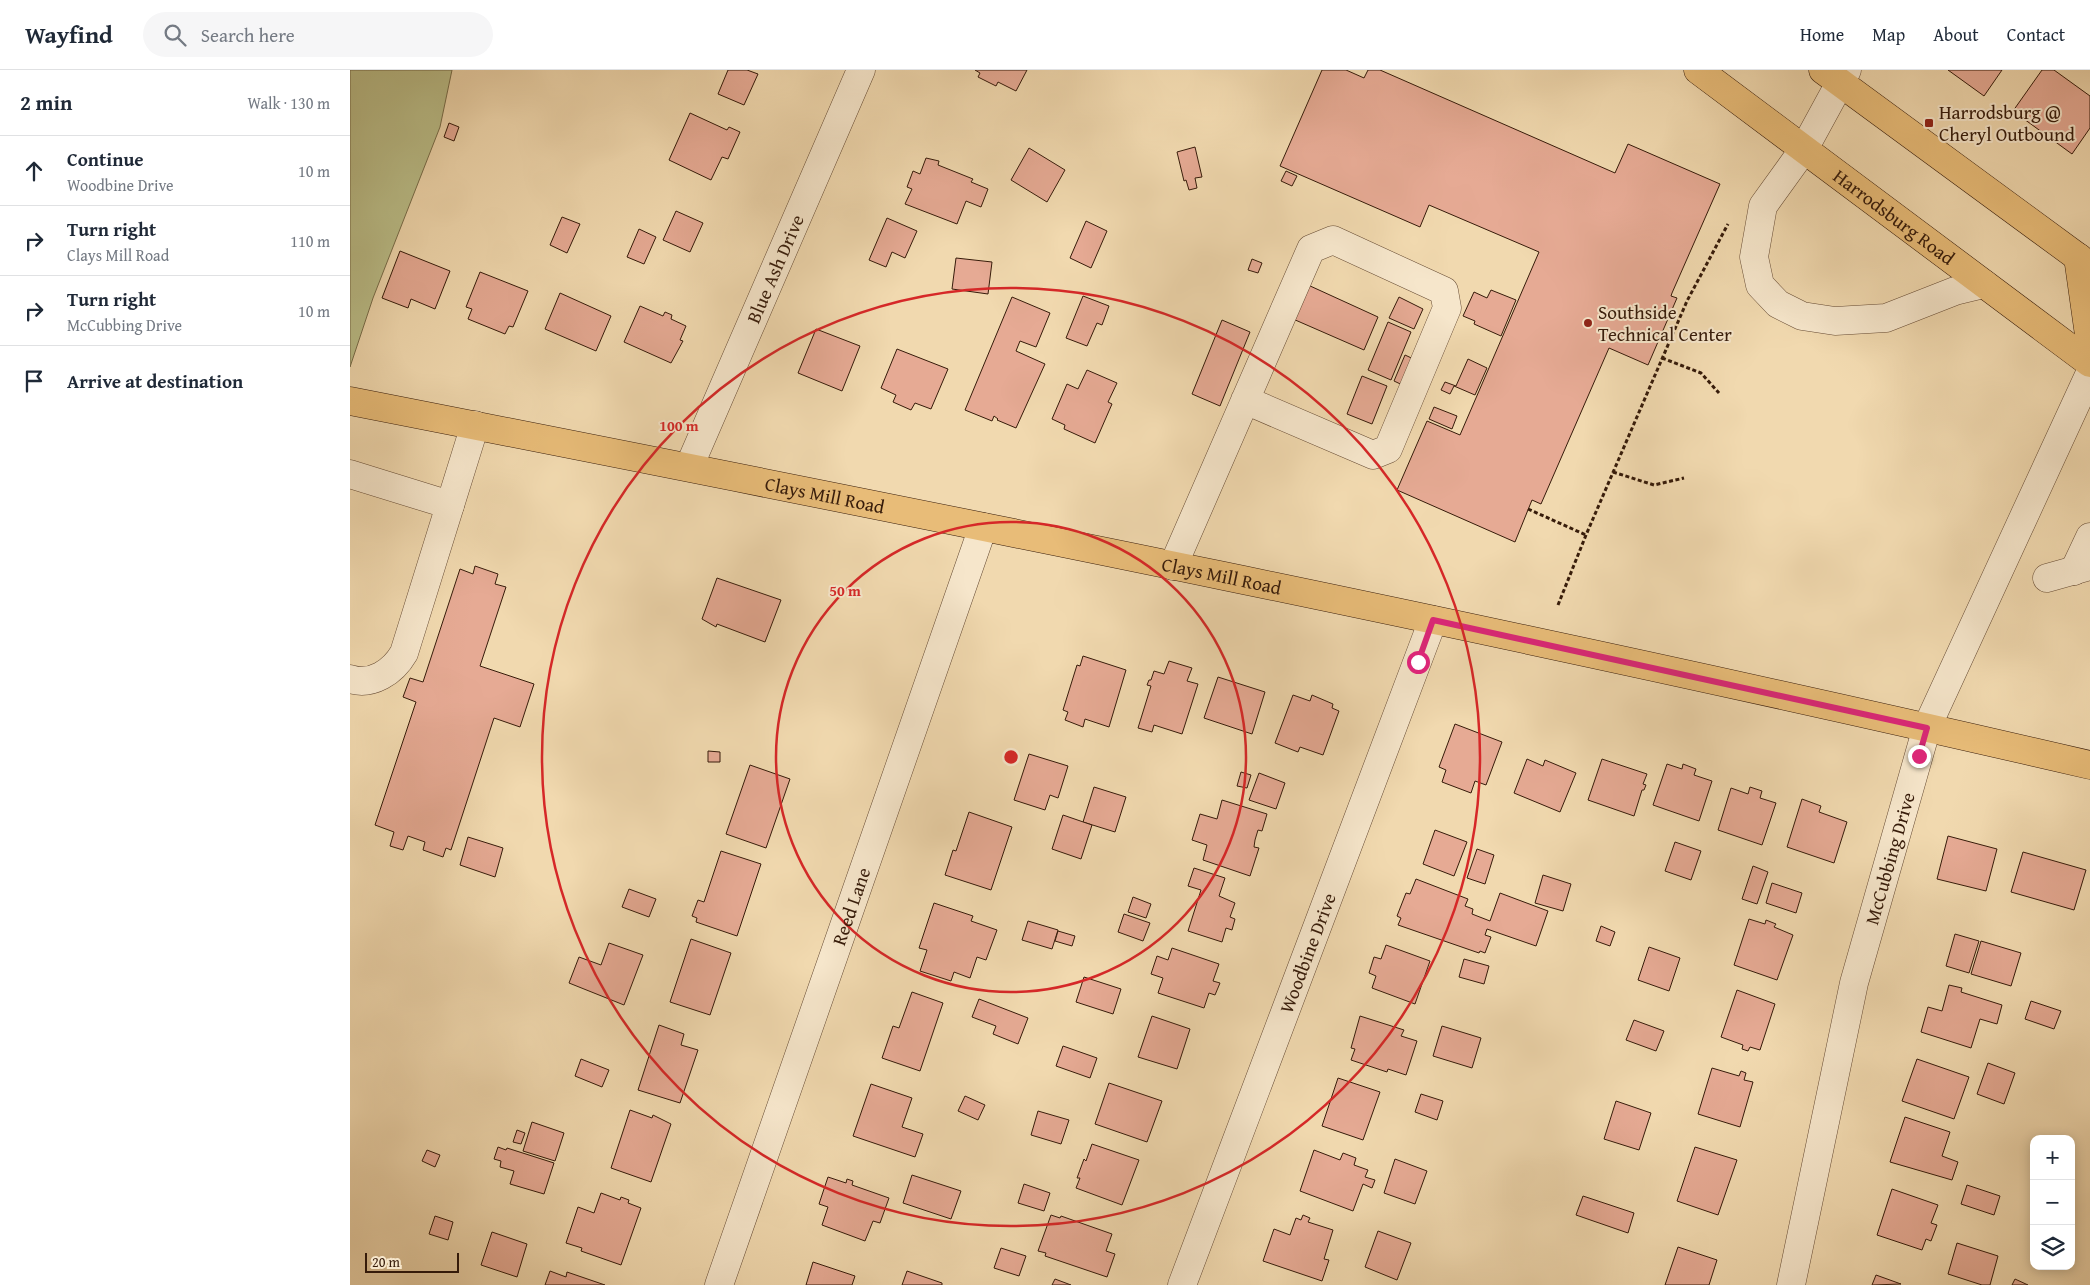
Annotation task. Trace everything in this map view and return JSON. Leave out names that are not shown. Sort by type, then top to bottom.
[{"type":"main road","name":"Harrodsburg Road","points":[[1698,70],[2090,363]]},
{"type":"main road","points":[[1836,74],[2084,261],[2090,342]]},
{"type":"main road","name":"Clays Mill Road","points":[[350,401],[689,467],[1433,620],[2090,765]]},
{"type":"street","name":"Blue Ash Drive","points":[[689,467],[861,70]]},
{"type":"street","points":[[1836,74],[1804,149],[1763,206],[1754,257],[1760,285],[1778,304],[1802,316],[1835,321],[1886,318],[1955,291],[1984,284]]},
{"type":"street","points":[[1173,566],[1245,400],[1311,249],[1333,240],[1444,291],[1447,308],[1388,449],[1373,456],[1245,400]]},
{"type":"street","name":"McCubbing Drive","points":[[1791,1285],[1854,983],[1927,728],[2090,373]]},
{"type":"street","points":[[350,679],[360,682],[382,676],[397,666],[404,653],[475,425]]},
{"type":"street","points":[[350,474],[450,505]]},
{"type":"street","name":"Reed Lane","points":[[719,1285],[982,527]]},
{"type":"street","points":[[2047,578],[2082,568],[2090,537]]},
{"type":"street","name":"Woodbine Drive","points":[[1182,1285],[1433,620]]},
{"type":"path","points":[[1558,605],[1586,535],[1687,301],[1732,215]]},
{"type":"path","points":[[1662,358],[1701,373],[1719,393]]},
{"type":"path","points":[[1613,472],[1654,485],[1684,478]]},
{"type":"path","points":[[1528,509],[1586,535]]},
{"type":"green space","points":[[350,70],[452,70],[440,127],[373,298],[350,367]]},
{"type":"building","points":[[728,70],[747,70],[758,74],[744,105],[718,94]]},
{"type":"building","points":[[975,70],[1027,70],[1016,91],[998,82],[996,86],[978,77],[980,73]]},
{"type":"building","name":"Southside Technical Center","points":[[1322,70],[1346,70],[1364,78],[1368,70],[1380,70],[1615,173],[1628,144],[1720,184],[1672,293],[1671,296],[1677,298],[1648,365],[1609,348],[1541,504],[1532,500],[1515,542],[1397,490],[1427,421],[1460,435],[1539,252],[1429,205],[1420,227],[1280,166]]},
{"type":"building","points":[[1948,70],[2002,70],[1984,96]]},
{"type":"building","points":[[2042,70],[2054,70],[2090,96],[2090,128],[2072,154],[2013,111]]},
{"type":"building","points":[[690,113],[727,130],[729,127],[740,132],[728,159],[722,157],[711,180],[669,160]]},
{"type":"building","points":[[449,123],[459,127],[454,141],[444,137]]},
{"type":"building","points":[[1195,147],[1202,177],[1195,178],[1197,188],[1189,190],[1186,180],[1184,181],[1177,152]]},
{"type":"building","points":[[1029,148],[1065,170],[1047,202],[1011,180]]},
{"type":"building","points":[[926,158],[939,161],[938,165],[973,179],[971,182],[988,189],[981,207],[966,201],[957,224],[905,204],[912,189],[907,187],[913,171],[920,174]]},
{"type":"building","points":[[1286,171],[1297,176],[1292,186],[1281,181]]},
{"type":"building","points":[[676,211],[703,223],[690,252],[663,240]]},
{"type":"building","points":[[562,217],[580,224],[567,253],[550,245]]},
{"type":"building","points":[[887,218],[917,231],[905,258],[892,252],[886,267],[869,260]]},
{"type":"building","points":[[1086,221],[1107,231],[1091,268],[1070,258]]},
{"type":"building","points":[[639,229],[656,237],[644,264],[627,257]]},
{"type":"building","points":[[400,251],[450,271],[435,309],[411,299],[408,308],[382,298]]},
{"type":"building","points":[[956,258],[992,262],[988,294],[952,289]]},
{"type":"building","points":[[1252,259],[1262,263],[1258,273],[1248,270]]},
{"type":"building","points":[[480,272],[528,291],[513,327],[509,326],[505,334],[468,319],[472,309],[466,307]]},
{"type":"building","points":[[1308,285],[1378,317],[1364,350],[1293,319]]},
{"type":"building","points":[[1491,290],[1516,300],[1501,336],[1474,324],[1475,321],[1463,316],[1474,292],[1487,298]]},
{"type":"building","points":[[560,293],[611,316],[596,351],[545,329]]},
{"type":"building","points":[[1083,296],[1109,306],[1102,325],[1097,323],[1087,346],[1066,338]]},
{"type":"building","points":[[1012,297],[1050,313],[1036,347],[1020,341],[1016,351],[1045,364],[1016,428],[997,420],[994,416],[992,421],[965,410]]},
{"type":"building","points":[[1399,297],[1423,309],[1414,329],[1389,318]]},
{"type":"building","points":[[640,306],[663,316],[665,312],[672,315],[671,319],[686,326],[680,340],[683,341],[671,363],[624,342]]},
{"type":"building","points":[[1222,320],[1250,332],[1220,406],[1192,394]]},
{"type":"building","points":[[1388,322],[1411,332],[1391,380],[1368,370]]},
{"type":"building","points":[[816,329],[860,346],[842,391],[798,373]]},
{"type":"building","points":[[897,349],[948,369],[931,409],[915,403],[911,410],[893,402],[896,395],[881,388]]},
{"type":"building","points":[[1405,355],[1420,362],[1409,388],[1394,381]]},
{"type":"building","points":[[1468,359],[1487,368],[1475,395],[1454,386],[1450,394],[1441,390],[1445,382],[1456,386]]},
{"type":"building","points":[[1087,370],[1117,383],[1108,402],[1112,404],[1095,443],[1064,429],[1065,425],[1052,419],[1067,384],[1078,389]]},
{"type":"building","points":[[1362,376],[1387,386],[1372,424],[1347,414]]},
{"type":"building","points":[[1434,407],[1457,416],[1452,429],[1429,419]]},
{"type":"building","points":[[475,566],[498,574],[495,584],[506,587],[480,666],[534,684],[520,727],[494,718],[451,850],[446,848],[443,857],[423,850],[425,842],[408,836],[403,850],[390,846],[394,832],[375,825],[416,702],[403,697],[410,678],[423,682],[460,569],[473,574]]},
{"type":"building","points":[[717,578],[781,600],[765,642],[717,624],[716,627],[702,619]]},
{"type":"building","points":[[1083,656],[1126,670],[1109,727],[1085,719],[1083,727],[1065,720],[1068,712],[1063,710],[1077,665],[1080,666]]},
{"type":"building","points":[[1169,661],[1192,668],[1187,681],[1198,684],[1182,734],[1154,725],[1152,732],[1138,728],[1151,686],[1147,685],[1149,680],[1151,680],[1154,671],[1164,674]]},
{"type":"building","points":[[1218,677],[1265,692],[1252,734],[1204,718]]},
{"type":"building","points":[[1293,695],[1310,701],[1312,695],[1333,704],[1332,708],[1339,711],[1323,755],[1300,747],[1298,752],[1275,743]]},
{"type":"building","points":[[1455,724],[1502,742],[1486,785],[1475,781],[1471,793],[1442,782],[1446,770],[1439,767]]},
{"type":"building","points":[[708,751],[720,752],[720,762],[708,762]]},
{"type":"building","points":[[1029,754],[1068,766],[1058,798],[1050,795],[1045,810],[1014,800]]},
{"type":"building","points":[[1527,759],[1543,766],[1545,760],[1576,773],[1560,812],[1514,793]]},
{"type":"building","points":[[1602,759],[1647,774],[1643,784],[1646,785],[1644,790],[1642,790],[1634,816],[1588,800]]},
{"type":"building","points":[[1667,764],[1682,769],[1683,764],[1696,769],[1694,775],[1712,781],[1699,821],[1653,805]]},
{"type":"building","points":[[750,765],[790,779],[766,848],[726,834]]},
{"type":"building","points":[[1241,772],[1251,775],[1247,788],[1237,786]]},
{"type":"building","points":[[1259,773],[1285,783],[1276,809],[1249,800]]},
{"type":"building","points":[[1094,787],[1126,797],[1115,832],[1083,822]]},
{"type":"building","points":[[1750,787],[1762,791],[1760,798],[1776,803],[1762,845],[1718,830],[1731,788],[1748,794]]},
{"type":"building","points":[[1802,799],[1821,806],[1819,812],[1847,822],[1834,863],[1787,847]]},
{"type":"building","points":[[1222,800],[1267,814],[1262,831],[1258,830],[1255,840],[1254,847],[1259,848],[1250,876],[1203,860],[1207,845],[1192,840],[1200,814],[1217,819]]},
{"type":"building","points":[[969,812],[1012,827],[991,890],[945,875],[953,850],[956,851]]},
{"type":"building","points":[[1063,815],[1092,825],[1081,859],[1052,849]]},
{"type":"building","points":[[1435,830],[1467,842],[1454,876],[1423,864]]},
{"type":"building","points":[[1948,836],[1997,849],[1986,891],[1937,879]]},
{"type":"building","points":[[468,837],[503,848],[495,877],[460,865]]},
{"type":"building","points":[[1675,842],[1701,851],[1691,880],[1665,871]]},
{"type":"building","points":[[1477,849],[1494,855],[1485,884],[1467,878]]},
{"type":"building","points":[[721,851],[761,864],[737,936],[696,922],[697,918],[692,916],[698,900],[704,902]]},
{"type":"building","points":[[2023,852],[2086,870],[2074,910],[2011,892]]},
{"type":"building","points":[[1753,866],[1768,872],[1757,904],[1742,899]]},
{"type":"building","points":[[1194,868],[1225,878],[1219,896],[1235,903],[1230,917],[1235,919],[1232,930],[1226,928],[1222,942],[1188,931],[1201,890],[1188,886]]},
{"type":"building","points":[[1543,875],[1571,884],[1563,911],[1535,903]]},
{"type":"building","points":[[1416,879],[1468,899],[1465,906],[1473,909],[1472,914],[1490,921],[1500,893],[1548,911],[1536,946],[1487,929],[1485,935],[1491,937],[1485,953],[1480,951],[1479,953],[1398,925],[1401,918],[1397,916],[1406,893],[1410,894]]},
{"type":"building","points":[[1772,883],[1802,893],[1796,913],[1766,903]]},
{"type":"building","points":[[629,889],[656,899],[649,917],[622,907]]},
{"type":"building","points":[[1133,897],[1151,904],[1146,918],[1128,912]]},
{"type":"building","points":[[934,903],[973,916],[971,921],[997,930],[986,960],[977,957],[970,978],[954,972],[951,981],[920,971],[927,950],[919,948]]},
{"type":"building","points":[[1124,914],[1150,923],[1143,941],[1118,932]]},
{"type":"building","points":[[1749,919],[1765,924],[1766,920],[1776,924],[1774,927],[1793,935],[1777,980],[1734,965]]},
{"type":"building","points":[[1028,921],[1058,930],[1052,949],[1022,940]]},
{"type":"building","points":[[1601,926],[1615,932],[1610,946],[1596,941]]},
{"type":"building","points":[[1058,931],[1075,936],[1072,946],[1055,941]]},
{"type":"building","points":[[1955,934],[1979,941],[1969,973],[1946,966]]},
{"type":"building","points":[[691,939],[731,953],[710,1015],[670,1002]]},
{"type":"building","points":[[1981,941],[2021,953],[2011,986],[1971,974]]},
{"type":"building","points":[[609,943],[643,955],[624,1005],[569,983],[579,957],[601,965]]},
{"type":"building","points":[[1386,945],[1430,961],[1415,1004],[1372,988],[1376,976],[1369,973],[1374,957],[1381,959]]},
{"type":"building","points":[[1649,947],[1680,958],[1669,991],[1638,980]]},
{"type":"building","points":[[1172,948],[1219,964],[1213,981],[1220,983],[1215,995],[1209,993],[1204,1008],[1158,993],[1163,978],[1151,974],[1157,956],[1168,960]]},
{"type":"building","points":[[1464,959],[1489,966],[1484,984],[1459,977]]},
{"type":"building","points":[[1084,977],[1121,989],[1113,1014],[1076,1002]]},
{"type":"building","points":[[1949,985],[1962,988],[1961,992],[2002,1005],[1997,1024],[1980,1019],[1971,1048],[1921,1032],[1928,1007],[1942,1011]]},
{"type":"building","points":[[1737,990],[1775,1004],[1760,1050],[1750,1047],[1748,1051],[1742,1049],[1743,1045],[1721,1037]]},
{"type":"building","points":[[912,992],[943,1003],[920,1071],[882,1058],[893,1026],[899,1028]]},
{"type":"building","points":[[979,999],[1028,1018],[1018,1044],[993,1034],[996,1026],[972,1017]]},
{"type":"building","points":[[2031,1001],[2061,1011],[2054,1029],[2025,1019]]},
{"type":"building","points":[[1152,1016],[1190,1029],[1177,1069],[1138,1057]]},
{"type":"building","points":[[1360,1016],[1404,1030],[1401,1036],[1417,1041],[1406,1075],[1388,1069],[1387,1072],[1351,1060],[1355,1049],[1351,1048]]},
{"type":"building","points":[[1634,1020],[1664,1031],[1656,1051],[1626,1040]]},
{"type":"building","points":[[659,1025],[684,1034],[681,1045],[698,1050],[680,1103],[638,1090]]},
{"type":"building","points":[[1442,1026],[1481,1038],[1472,1068],[1433,1056]]},
{"type":"building","points":[[1063,1046],[1097,1058],[1090,1078],[1056,1066]]},
{"type":"building","points":[[581,1059],[609,1070],[602,1087],[575,1076]]},
{"type":"building","points":[[1917,1059],[1969,1077],[1954,1119],[1902,1101]]},
{"type":"building","points":[[1988,1063],[2015,1073],[2004,1104],[1977,1094]]},
{"type":"building","points":[[1712,1068],[1739,1076],[1741,1071],[1746,1073],[1744,1080],[1753,1082],[1740,1127],[1698,1114]]},
{"type":"building","points":[[1338,1078],[1380,1092],[1363,1140],[1322,1126]]},
{"type":"building","points":[[1109,1083],[1162,1101],[1147,1142],[1095,1124]]},
{"type":"building","points":[[871,1084],[912,1098],[902,1127],[923,1134],[915,1157],[853,1136]]},
{"type":"building","points":[[1421,1094],[1443,1101],[1437,1120],[1415,1112]]},
{"type":"building","points":[[965,1096],[985,1105],[978,1120],[958,1111]]},
{"type":"building","points":[[1616,1101],[1651,1113],[1639,1150],[1604,1139]]},
{"type":"building","points":[[630,1110],[652,1118],[653,1115],[671,1124],[651,1182],[611,1168]]},
{"type":"building","points":[[1038,1111],[1069,1120],[1061,1144],[1031,1135]]},
{"type":"building","points":[[1905,1117],[1950,1132],[1942,1156],[1958,1162],[1952,1180],[1890,1162]]},
{"type":"building","points":[[532,1122],[564,1133],[555,1161],[523,1151]]},
{"type":"building","points":[[517,1130],[525,1133],[521,1144],[513,1142]]},
{"type":"building","points":[[1092,1144],[1139,1160],[1122,1205],[1076,1188],[1080,1178],[1077,1178]]},
{"type":"building","points":[[498,1147],[506,1150],[507,1148],[554,1163],[544,1194],[510,1184],[514,1171],[500,1167],[501,1161],[494,1159]]},
{"type":"building","points":[[1695,1147],[1737,1160],[1718,1215],[1677,1201]]},
{"type":"building","points":[[427,1150],[440,1155],[435,1167],[422,1161]]},
{"type":"building","points":[[1314,1150],[1340,1160],[1343,1153],[1356,1158],[1354,1165],[1368,1170],[1365,1177],[1375,1180],[1372,1188],[1363,1184],[1353,1211],[1300,1191]]},
{"type":"building","points":[[1395,1159],[1427,1171],[1415,1204],[1384,1193]]},
{"type":"building","points":[[912,1175],[961,1191],[951,1219],[903,1203]]},
{"type":"building","points":[[828,1177],[846,1183],[847,1179],[853,1181],[852,1185],[889,1198],[880,1223],[873,1221],[865,1241],[822,1225],[828,1207],[819,1204]]},
{"type":"building","points":[[1024,1184],[1050,1193],[1044,1211],[1018,1203]]},
{"type":"building","points":[[1967,1185],[2000,1196],[1994,1215],[1961,1204]]},
{"type":"building","points":[[1892,1189],[1938,1205],[1931,1223],[1937,1225],[1931,1241],[1926,1239],[1922,1250],[1877,1235]]},
{"type":"building","points":[[601,1193],[620,1200],[621,1197],[629,1200],[628,1203],[641,1208],[621,1265],[581,1251],[582,1248],[566,1243],[578,1207],[594,1213]]},
{"type":"building","points":[[1583,1196],[1634,1213],[1628,1233],[1576,1215]]},
{"type":"building","points":[[1051,1215],[1060,1218],[1061,1216],[1112,1234],[1106,1251],[1115,1254],[1107,1277],[1045,1256],[1046,1253],[1038,1251]]},
{"type":"building","points":[[1303,1215],[1310,1218],[1308,1222],[1333,1230],[1324,1259],[1329,1260],[1322,1281],[1263,1261],[1274,1229],[1290,1235],[1296,1218],[1301,1220]]},
{"type":"building","points":[[435,1216],[453,1222],[448,1240],[429,1234]]},
{"type":"building","points":[[1378,1231],[1411,1243],[1397,1280],[1365,1267]]},
{"type":"building","points":[[492,1232],[527,1244],[517,1277],[481,1265]]},
{"type":"building","points":[[1957,1243],[1998,1256],[1990,1285],[1982,1285],[1948,1274]]},
{"type":"building","points":[[1678,1247],[1717,1260],[1709,1285],[1665,1285]]},
{"type":"building","points":[[1001,1248],[1026,1256],[1019,1276],[994,1268]]},
{"type":"building","points":[[813,1262],[855,1276],[852,1285],[806,1285]]},
{"type":"building","points":[[550,1271],[566,1277],[567,1272],[605,1285],[545,1285]]},
{"type":"building","points":[[907,1271],[942,1283],[942,1285],[902,1285]]},
{"type":"building","points":[[1876,1275],[1901,1284],[1872,1285]]},
{"type":"building","points":[[1055,1279],[1071,1285],[1052,1285]]},
{"type":"building","points":[[2015,1279],[2028,1285],[2012,1285]]},
{"type":"place","name":"Harrodsburg @ Cheryl Outbound","points":[[1929,123]]},
{"type":"place","name":"Southside Technical Center","points":[[1588,323]]},
{"type":"route","points":[[1418,662],[1433,620],[1927,728],[1919,756]]}]
